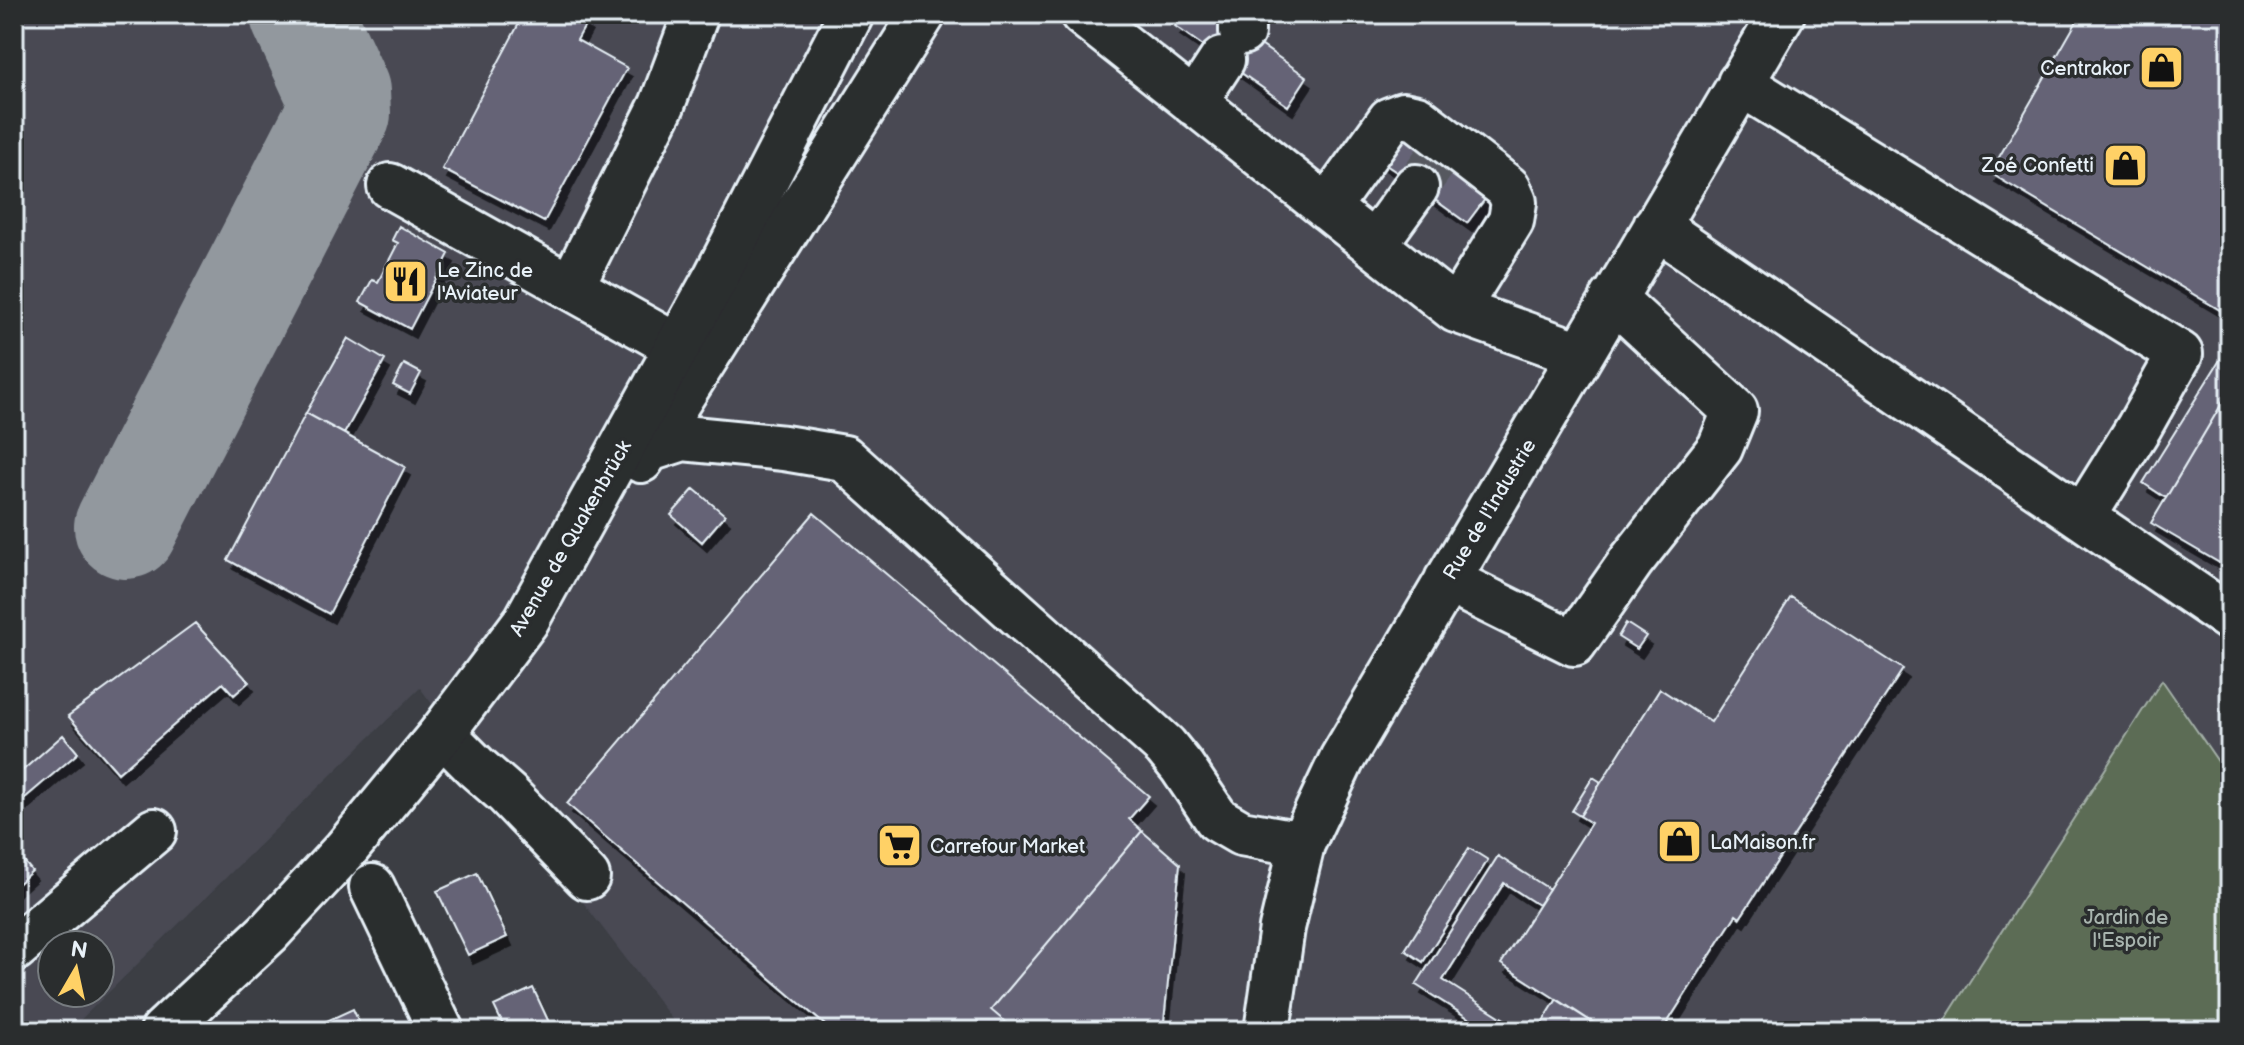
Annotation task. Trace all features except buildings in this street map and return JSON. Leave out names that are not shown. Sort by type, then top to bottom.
[{"type":"street","points":[[571,287],[662,105],[696,14]]},
{"type":"street","name":"Avenue de Quakenbrück","points":[[163,1031],[278,922],[346,849],[442,733],[526,621],[716,277],[851,14]]},
{"type":"street","points":[[526,621],[649,449],[923,14]]},
{"type":"street","points":[[1083,14],[1456,310],[1580,354]]},
{"type":"street","name":"Rue de l'Industrie","points":[[1267,1031],[1282,928],[1302,844],[1342,759],[1782,14]]},
{"type":"street","points":[[1194,103],[1235,35]]},
{"type":"street","points":[[1740,83],[2180,354],[2083,517]]},
{"type":"street","points":[[1327,208],[1390,120],[1403,115],[1417,118],[1434,162],[1508,188],[1514,202],[1511,221],[1456,310]]},
{"type":"street","points":[[1374,245],[1434,162]]},
{"type":"street","points":[[390,186],[678,347]]},
{"type":"street","points":[[1656,226],[2230,618]]},
{"type":"street","points":[[1447,580],[1574,643],[1632,560],[1720,448],[1735,411],[1613,298]]},
{"type":"street","points":[[649,449],[683,438],[784,448],[844,458],[1165,746],[1217,819],[1241,833],[1302,844]]},
{"type":"street","points":[[442,733],[507,794],[587,877]]},
{"type":"street","points":[[14,949],[154,831]]},
{"type":"street","points":[[372,887],[441,1031]]},
{"type":"shaded area","points":[[14,14],[2230,14],[2230,779],[2161,681],[1938,1031],[681,1031],[420,688],[116,985],[116,929],[36,929],[36,1009],[92,1009],[69,1031],[14,1031]]},
{"type":"green space","name":"Jardin de l'Espoir","points":[[2162,680],[2230,779],[2230,1031],[1938,1031]]},
{"type":"taxiway","points":[[126,527],[339,113],[338,92],[302,14]]},
{"type":"tunnel","points":[[1416,187],[1437,158]]},
{"type":"place","name":"Centrakor","points":[[2161,68]]},
{"type":"place","name":"Zoé Confetti","points":[[2125,165]]},
{"type":"place","name":"Le Zinc de l'Aviateur","points":[[406,282]]},
{"type":"place","name":"LaMaison.fr","points":[[1679,842]]},
{"type":"place","name":"Carrefour Market","points":[[899,846]]}]
